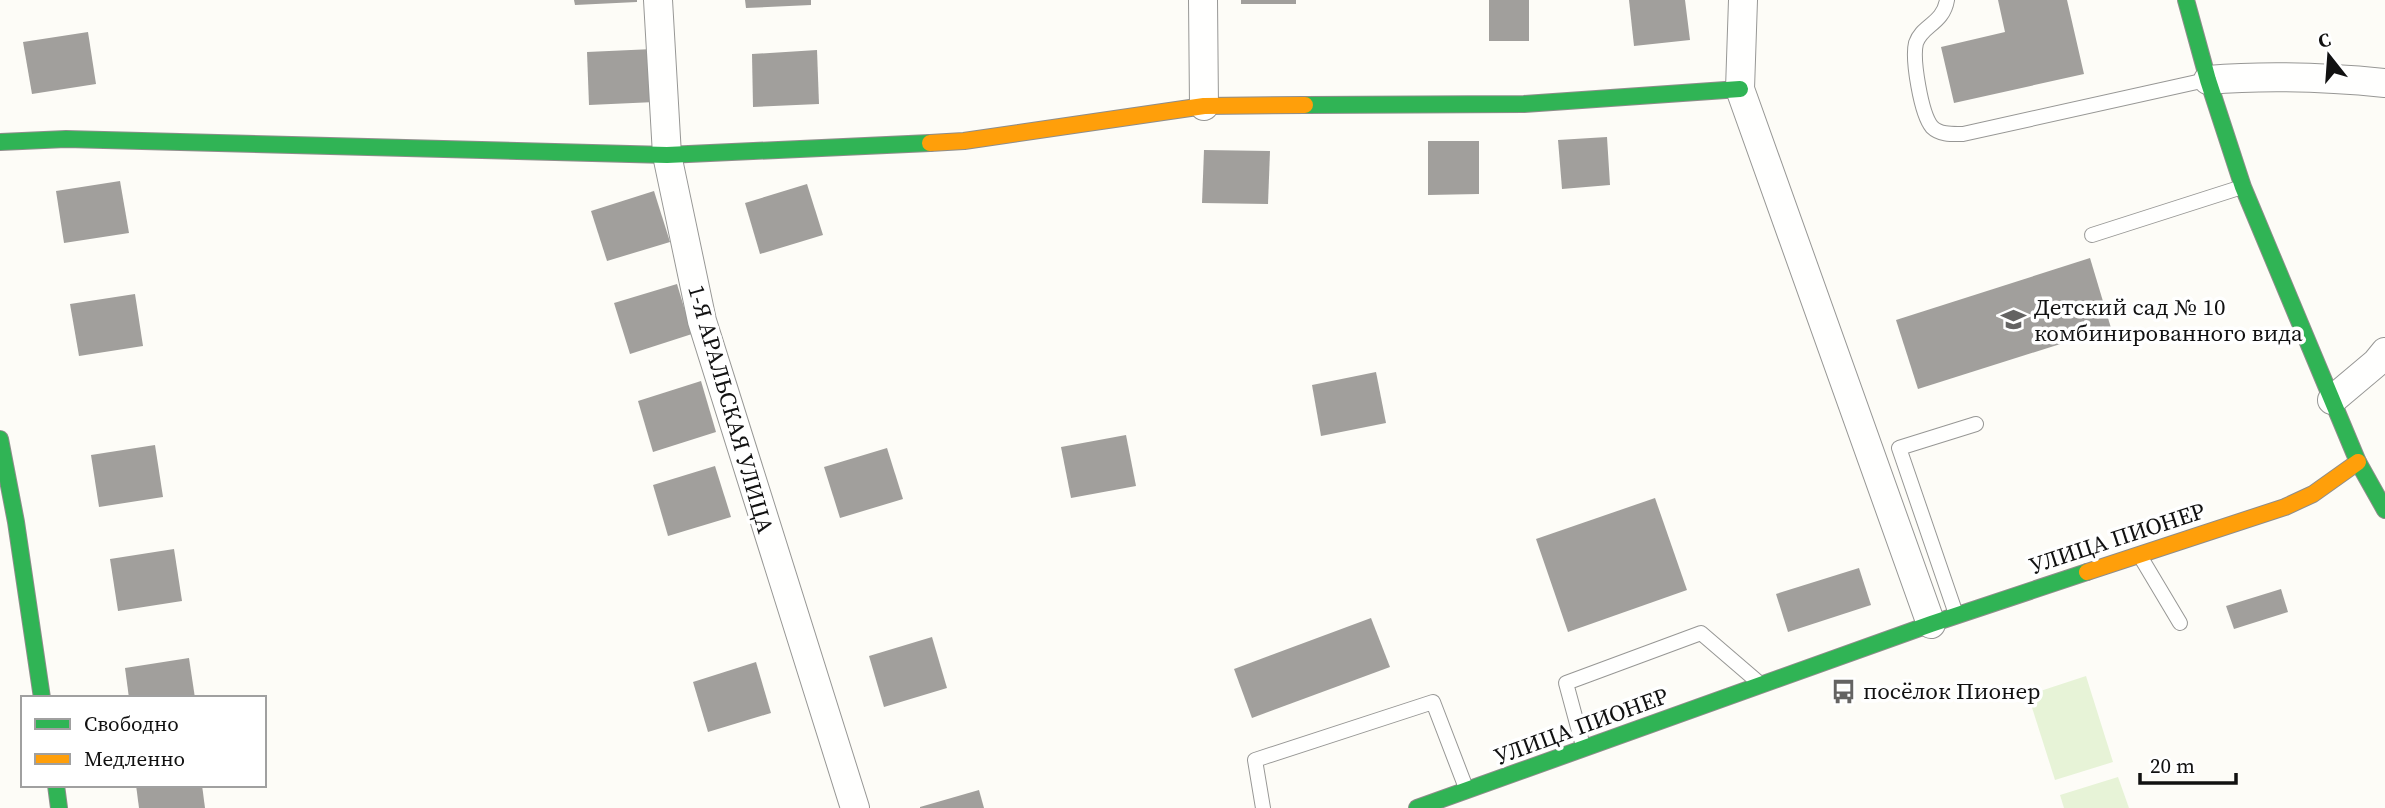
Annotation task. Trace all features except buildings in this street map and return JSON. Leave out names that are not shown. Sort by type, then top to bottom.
[{"type":"street","name":"1-Я АРАЛЬСКАЯ УЛИЦА","points":[[658,0],[667,155],[702,321],[855,808]]},
{"type":"street","points":[[1203,0],[1204,106]]},
{"type":"street","points":[[1743,0],[1740,89],[1944,619]]},
{"type":"street","points":[[2186,0],[2208,80],[2243,187],[2358,463],[2385,510]]},
{"type":"street","points":[[2208,80],[2254,76],[2324,77],[2385,83]]},
{"type":"street","points":[[0,142],[66,139],[667,155],[964,141],[1204,106],[1524,104],[1740,89]]},
{"type":"street","points":[[2332,400],[2376,363],[2385,352]]},
{"type":"street","points":[[1,448],[42,696]]},
{"type":"street","name":"УЛИЦА ПИОНЕР","points":[[1417,808],[1944,619],[2285,507],[2313,494],[2358,463]]},
{"type":"street","points":[[56,787],[59,808]]},
{"type":"lane","points":[[1947,0],[1945,12],[1917,39],[1914,55],[1924,109],[1933,127],[1944,134],[1963,134],[2208,80]]},
{"type":"lane","points":[[2092,235],[2243,187]]},
{"type":"lane","points":[[1944,619],[1899,448],[1976,424]]},
{"type":"lane","points":[[2139,555],[2180,623]]},
{"type":"lane","points":[[1584,750],[1566,684],[1701,633],[1761,685]]},
{"type":"lane","points":[[1263,808],[1255,760],[1433,702],[1472,808]]},
{"type":"green space","points":[[2086,676],[2113,762],[2055,780],[2028,695]]},
{"type":"green space","points":[[2118,777],[2129,808],[2064,808],[2060,795]]},
{"type":"traffic: fast","points":[[2186,0],[2208,80],[2243,187],[2358,462],[2385,510]]},
{"type":"traffic: fast","points":[[1305,105],[1524,104],[1740,89]]},
{"type":"traffic: fast","points":[[0,142],[66,139],[667,155],[930,143]]},
{"type":"traffic: fast","points":[[0,439],[16,522],[42,696]]},
{"type":"traffic: fast","points":[[1417,808],[1931,624],[2087,572]]},
{"type":"traffic: fast","points":[[56,787],[59,808]]},
{"type":"traffic: slow","points":[[930,143],[964,141],[1204,106],[1305,105]]},
{"type":"traffic: slow","points":[[2087,572],[2285,507],[2313,494],[2358,462]]},
{"type":"place","name":"Детский сад № 10 комбинированного вида","points":[[2014,320]]},
{"type":"place","name":"посёлок Пионер","points":[[1843,691]]}]
